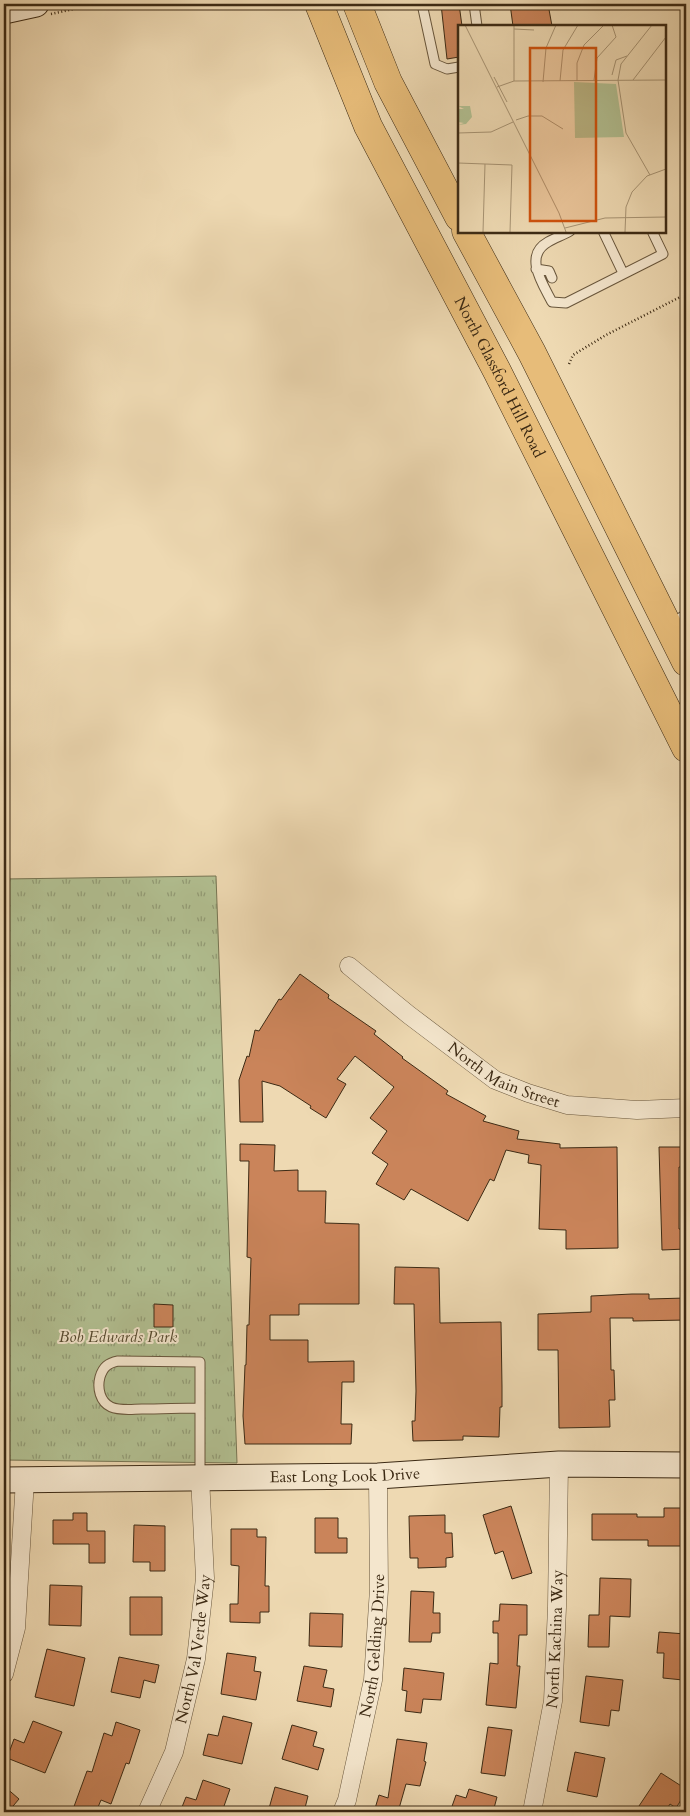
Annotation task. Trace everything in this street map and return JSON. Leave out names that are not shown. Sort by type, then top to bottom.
[{"type":"main road","name":"North Glassford Hill Road","points":[[319,4],[368,126],[497,371],[686,748]]},
{"type":"main road","points":[[357,4],[388,82],[458,215]]},
{"type":"main road","points":[[467,232],[677,620],[686,662]]},
{"type":"street","points":[[4,10],[36,4]]},
{"type":"street","name":"North Main Street","points":[[350,966],[409,1015],[496,1080],[528,1093],[567,1105],[637,1110],[686,1108]]},
{"type":"street","name":"East Long Look Drive","points":[[14,1480],[378,1476],[559,1464],[686,1465]]},
{"type":"street","name":"North Kachina Way","points":[[532,1812],[553,1701],[557,1607],[559,1464]]},
{"type":"street","name":"North Gelding Drive","points":[[342,1812],[347,1800],[373,1680],[379,1589],[378,1476]]},
{"type":"street","name":"North Val Verde Way","points":[[147,1812],[174,1752],[196,1660],[205,1578],[200,1477]]},
{"type":"street","points":[[4,1674],[16,1628],[14,1480]]},
{"type":"lane","points":[[422,4],[435,64],[447,69],[458,67]]},
{"type":"lane","points":[[474,4],[477,25]]},
{"type":"lane","points":[[568,232],[546,243],[536,256],[536,272],[552,302],[566,303],[663,254],[652,232]]},
{"type":"lane","points":[[603,232],[623,273]]},
{"type":"lane","points":[[536,269],[549,271],[552,278]]},
{"type":"lane","points":[[561,293],[566,303]]},
{"type":"lane","points":[[200,1408],[125,1409],[112,1407],[105,1403],[100,1392],[99,1383],[102,1371],[108,1363],[118,1361],[200,1362],[200,1408],[200,1477]]},
{"type":"path","points":[[570,364],[574,355],[606,335],[686,294]]},
{"type":"green space","name":"Bob Edwards Park","points":[[216,876],[237,1463],[4,1460],[4,879]]},
{"type":"building","points":[[441,4],[459,4],[462,25],[458,25],[458,57],[447,59]]},
{"type":"building","points":[[510,4],[548,4],[552,25],[513,25]]},
{"type":"building","points":[[300,974],[329,995],[328,998],[376,1031],[374,1034],[402,1058],[448,1091],[446,1094],[486,1116],[483,1121],[519,1131],[517,1139],[560,1144],[560,1148],[617,1147],[618,1248],[566,1249],[566,1230],[539,1229],[541,1165],[528,1163],[529,1155],[506,1150],[494,1181],[490,1179],[468,1221],[411,1189],[404,1200],[376,1184],[388,1164],[372,1153],[387,1131],[370,1118],[394,1087],[355,1056],[337,1079],[346,1084],[326,1118],[280,1086],[262,1081],[263,1122],[240,1122],[239,1080],[247,1056],[249,1057],[255,1030],[259,1031],[279,999],[281,1000]]},
{"type":"building","points":[[240,1144],[275,1145],[274,1171],[298,1170],[298,1191],[326,1191],[325,1223],[359,1224],[359,1304],[299,1304],[299,1315],[270,1315],[270,1340],[308,1340],[308,1362],[354,1361],[354,1382],[342,1382],[341,1424],[352,1424],[351,1444],[245,1444],[243,1416],[251,1258],[247,1257],[249,1161],[240,1161]]},
{"type":"building","points":[[659,1147],[686,1147],[686,1167],[679,1167],[679,1229],[686,1229],[686,1249],[662,1250]]},
{"type":"building","points":[[395,1267],[439,1268],[440,1323],[501,1322],[502,1407],[500,1407],[499,1437],[463,1436],[463,1440],[413,1441],[412,1421],[415,1421],[416,1391],[414,1304],[394,1304]]},
{"type":"building","points":[[649,1294],[649,1299],[686,1298],[686,1320],[633,1321],[633,1318],[610,1318],[611,1370],[614,1370],[615,1400],[609,1400],[610,1427],[559,1428],[558,1350],[538,1350],[538,1314],[591,1312],[591,1296]]},
{"type":"building","points":[[154,1304],[173,1305],[173,1327],[154,1327]]},
{"type":"building","points":[[511,1506],[532,1573],[512,1579],[503,1551],[495,1554],[483,1515]]},
{"type":"building","points":[[664,1508],[682,1508],[682,1518],[686,1518],[686,1546],[648,1546],[648,1540],[592,1540],[592,1514],[637,1514],[637,1517],[664,1517]]},
{"type":"building","points":[[73,1513],[87,1513],[87,1531],[105,1531],[105,1563],[89,1563],[89,1544],[53,1544],[53,1520],[73,1520]]},
{"type":"building","points":[[445,1515],[445,1533],[452,1533],[453,1557],[446,1558],[446,1567],[418,1568],[418,1558],[410,1558],[409,1516]]},
{"type":"building","points":[[315,1518],[338,1518],[338,1538],[347,1538],[347,1553],[315,1553]]},
{"type":"building","points":[[134,1525],[165,1526],[165,1571],[150,1571],[150,1562],[133,1562]]},
{"type":"building","points":[[231,1529],[257,1529],[257,1537],[266,1537],[265,1586],[269,1586],[269,1612],[260,1612],[260,1623],[230,1622],[230,1604],[238,1604],[239,1566],[231,1565]]},
{"type":"building","points":[[600,1578],[631,1579],[630,1617],[610,1616],[609,1647],[588,1647],[589,1615],[599,1615]]},
{"type":"building","points":[[50,1585],[82,1586],[81,1626],[49,1625]]},
{"type":"building","points":[[411,1591],[434,1592],[433,1613],[440,1613],[440,1633],[432,1633],[431,1642],[409,1642]]},
{"type":"building","points":[[130,1597],[162,1597],[162,1635],[130,1635]]},
{"type":"building","points":[[500,1604],[527,1605],[527,1635],[519,1635],[517,1666],[520,1666],[516,1708],[486,1705],[490,1663],[498,1664],[498,1633],[493,1633],[493,1621],[499,1621]]},
{"type":"building","points":[[310,1613],[343,1614],[342,1647],[309,1646]]},
{"type":"building","points":[[659,1632],[686,1634],[683,1680],[663,1678],[664,1653],[657,1653]]},
{"type":"building","points":[[47,1649],[85,1658],[74,1706],[35,1697]]},
{"type":"building","points":[[227,1653],[256,1657],[254,1671],[261,1672],[256,1700],[221,1694]]},
{"type":"building","points":[[119,1657],[159,1665],[155,1683],[144,1680],[140,1698],[111,1692]]},
{"type":"building","points":[[304,1666],[327,1670],[323,1687],[334,1689],[331,1707],[297,1701]]},
{"type":"building","points":[[404,1668],[444,1673],[441,1700],[423,1699],[421,1713],[405,1711],[407,1691],[402,1690]]},
{"type":"building","points":[[586,1676],[623,1680],[619,1711],[611,1710],[609,1726],[580,1722]]},
{"type":"building","points":[[223,1716],[252,1723],[242,1764],[203,1755],[208,1734],[218,1736]]},
{"type":"building","points":[[33,1721],[62,1732],[45,1773],[7,1758],[14,1739],[24,1743]]},
{"type":"building","points":[[116,1722],[140,1730],[129,1764],[126,1763],[111,1804],[101,1800],[96,1812],[72,1812],[87,1771],[92,1772],[104,1733],[112,1736]]},
{"type":"building","points":[[292,1725],[317,1732],[313,1746],[324,1749],[318,1770],[282,1759]]},
{"type":"building","points":[[488,1727],[512,1730],[505,1776],[481,1773]]},
{"type":"building","points":[[397,1739],[427,1743],[424,1761],[426,1762],[420,1786],[406,1784],[398,1812],[374,1812],[379,1795],[388,1798]]},
{"type":"building","points":[[575,1752],[605,1758],[597,1797],[567,1791]]},
{"type":"building","points":[[661,1773],[686,1789],[686,1792],[676,1808],[670,1804],[665,1812],[650,1812],[639,1806]]},
{"type":"building","points":[[203,1780],[230,1789],[223,1809],[225,1810],[224,1812],[180,1812],[186,1797],[196,1800]]},
{"type":"building","points":[[4,1786],[19,1799],[8,1812],[4,1812]]},
{"type":"building","points":[[275,1787],[308,1796],[304,1812],[268,1812]]},
{"type":"building","points":[[469,1789],[497,1797],[493,1812],[450,1812],[456,1795],[466,1798]]}]
